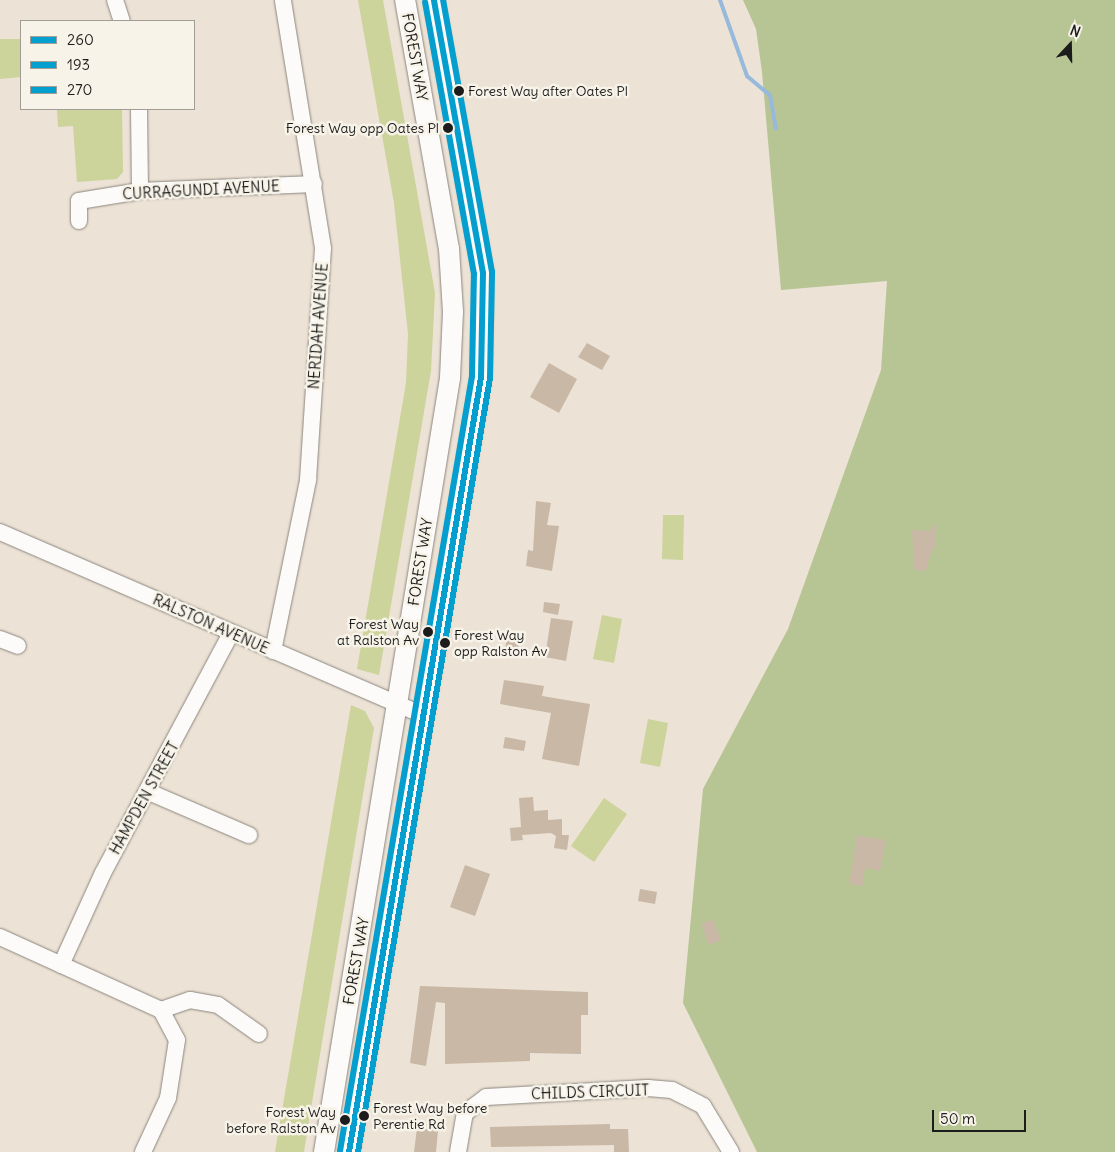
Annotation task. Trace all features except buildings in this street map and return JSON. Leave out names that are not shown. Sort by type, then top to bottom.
[{"type":"main road","name":"FOREST WAY","points":[[324,1152],[450,378],[453,330],[449,250],[405,0]]},
{"type":"main road","name":"FOREST WAY","points":[[349,1152],[474,424],[484,315],[474,217],[434,0]]},
{"type":"street","points":[[115,0],[122,20]]},
{"type":"street","name":"NERIDAH AVENUE","points":[[274,652],[308,480],[323,248],[314,184],[282,0]]},
{"type":"street","points":[[139,110],[140,191]]},
{"type":"street","name":"CURRAGUNDI AVENUE","points":[[80,221],[79,201],[140,191],[314,184]]},
{"type":"street","name":"RALSTON AVENUE","points":[[0,532],[423,716]]},
{"type":"street","name":"HAMPDEN STREET","points":[[61,965],[102,872],[149,792],[231,633]]},
{"type":"street","points":[[0,639],[18,646]]},
{"type":"street","points":[[149,792],[249,835]]},
{"type":"street","points":[[0,937],[161,1010],[176,1040],[168,1098],[143,1152]]},
{"type":"street","points":[[161,1010],[190,1000],[218,1005],[259,1034]]},
{"type":"street","name":"CHILDS CIRCUIT","points":[[458,1152],[465,1113],[486,1096],[648,1088],[672,1090],[704,1106],[731,1152]]},
{"type":"green space","points":[[358,0],[383,0],[435,293],[431,371],[379,675],[357,669],[406,383],[408,334],[394,203]]},
{"type":"green space","points":[[743,0],[1115,0],[1115,1152],[757,1152],[683,1003],[703,789],[788,629],[881,370],[887,281],[781,290],[762,72],[756,29]]},
{"type":"green space","points":[[0,39],[20,39],[20,77],[0,79]]},
{"type":"green space","points":[[57,110],[122,110],[123,172],[117,179],[77,182],[73,126],[58,127]]},
{"type":"green space","points":[[663,515],[684,515],[683,560],[662,559]]},
{"type":"green space","points":[[602,615],[622,619],[614,663],[593,659]]},
{"type":"green space","points":[[351,705],[365,711],[374,728],[304,1152],[275,1152]]},
{"type":"green space","points":[[648,719],[668,723],[660,767],[640,763]]},
{"type":"green space","points":[[604,798],[627,814],[594,862],[571,846]]},
{"type":"waterway","points":[[720,0],[747,76],[770,95],[776,128]]},
{"type":"transit line","name":"260","points":[[349,1152],[481,377],[483,273],[434,0]]},
{"type":"transit line","name":"193","points":[[358,1152],[490,378],[492,272],[443,0]]},
{"type":"transit line","name":"270","points":[[340,1151],[472,376],[474,274],[425,2]]},
{"type":"place","name":"Forest Way after Oates Pl","points":[[459,91]]},
{"type":"place","name":"Forest Way opp Oates Pl","points":[[448,128]]},
{"type":"place","name":"Forest Way at Ralston Av","points":[[428,632]]},
{"type":"place","name":"Forest Way opp Ralston Av","points":[[445,643]]},
{"type":"place","name":"Forest Way before Perentie Rd","points":[[364,1116]]},
{"type":"place","name":"Forest Way before Ralston Av","points":[[345,1120]]}]
